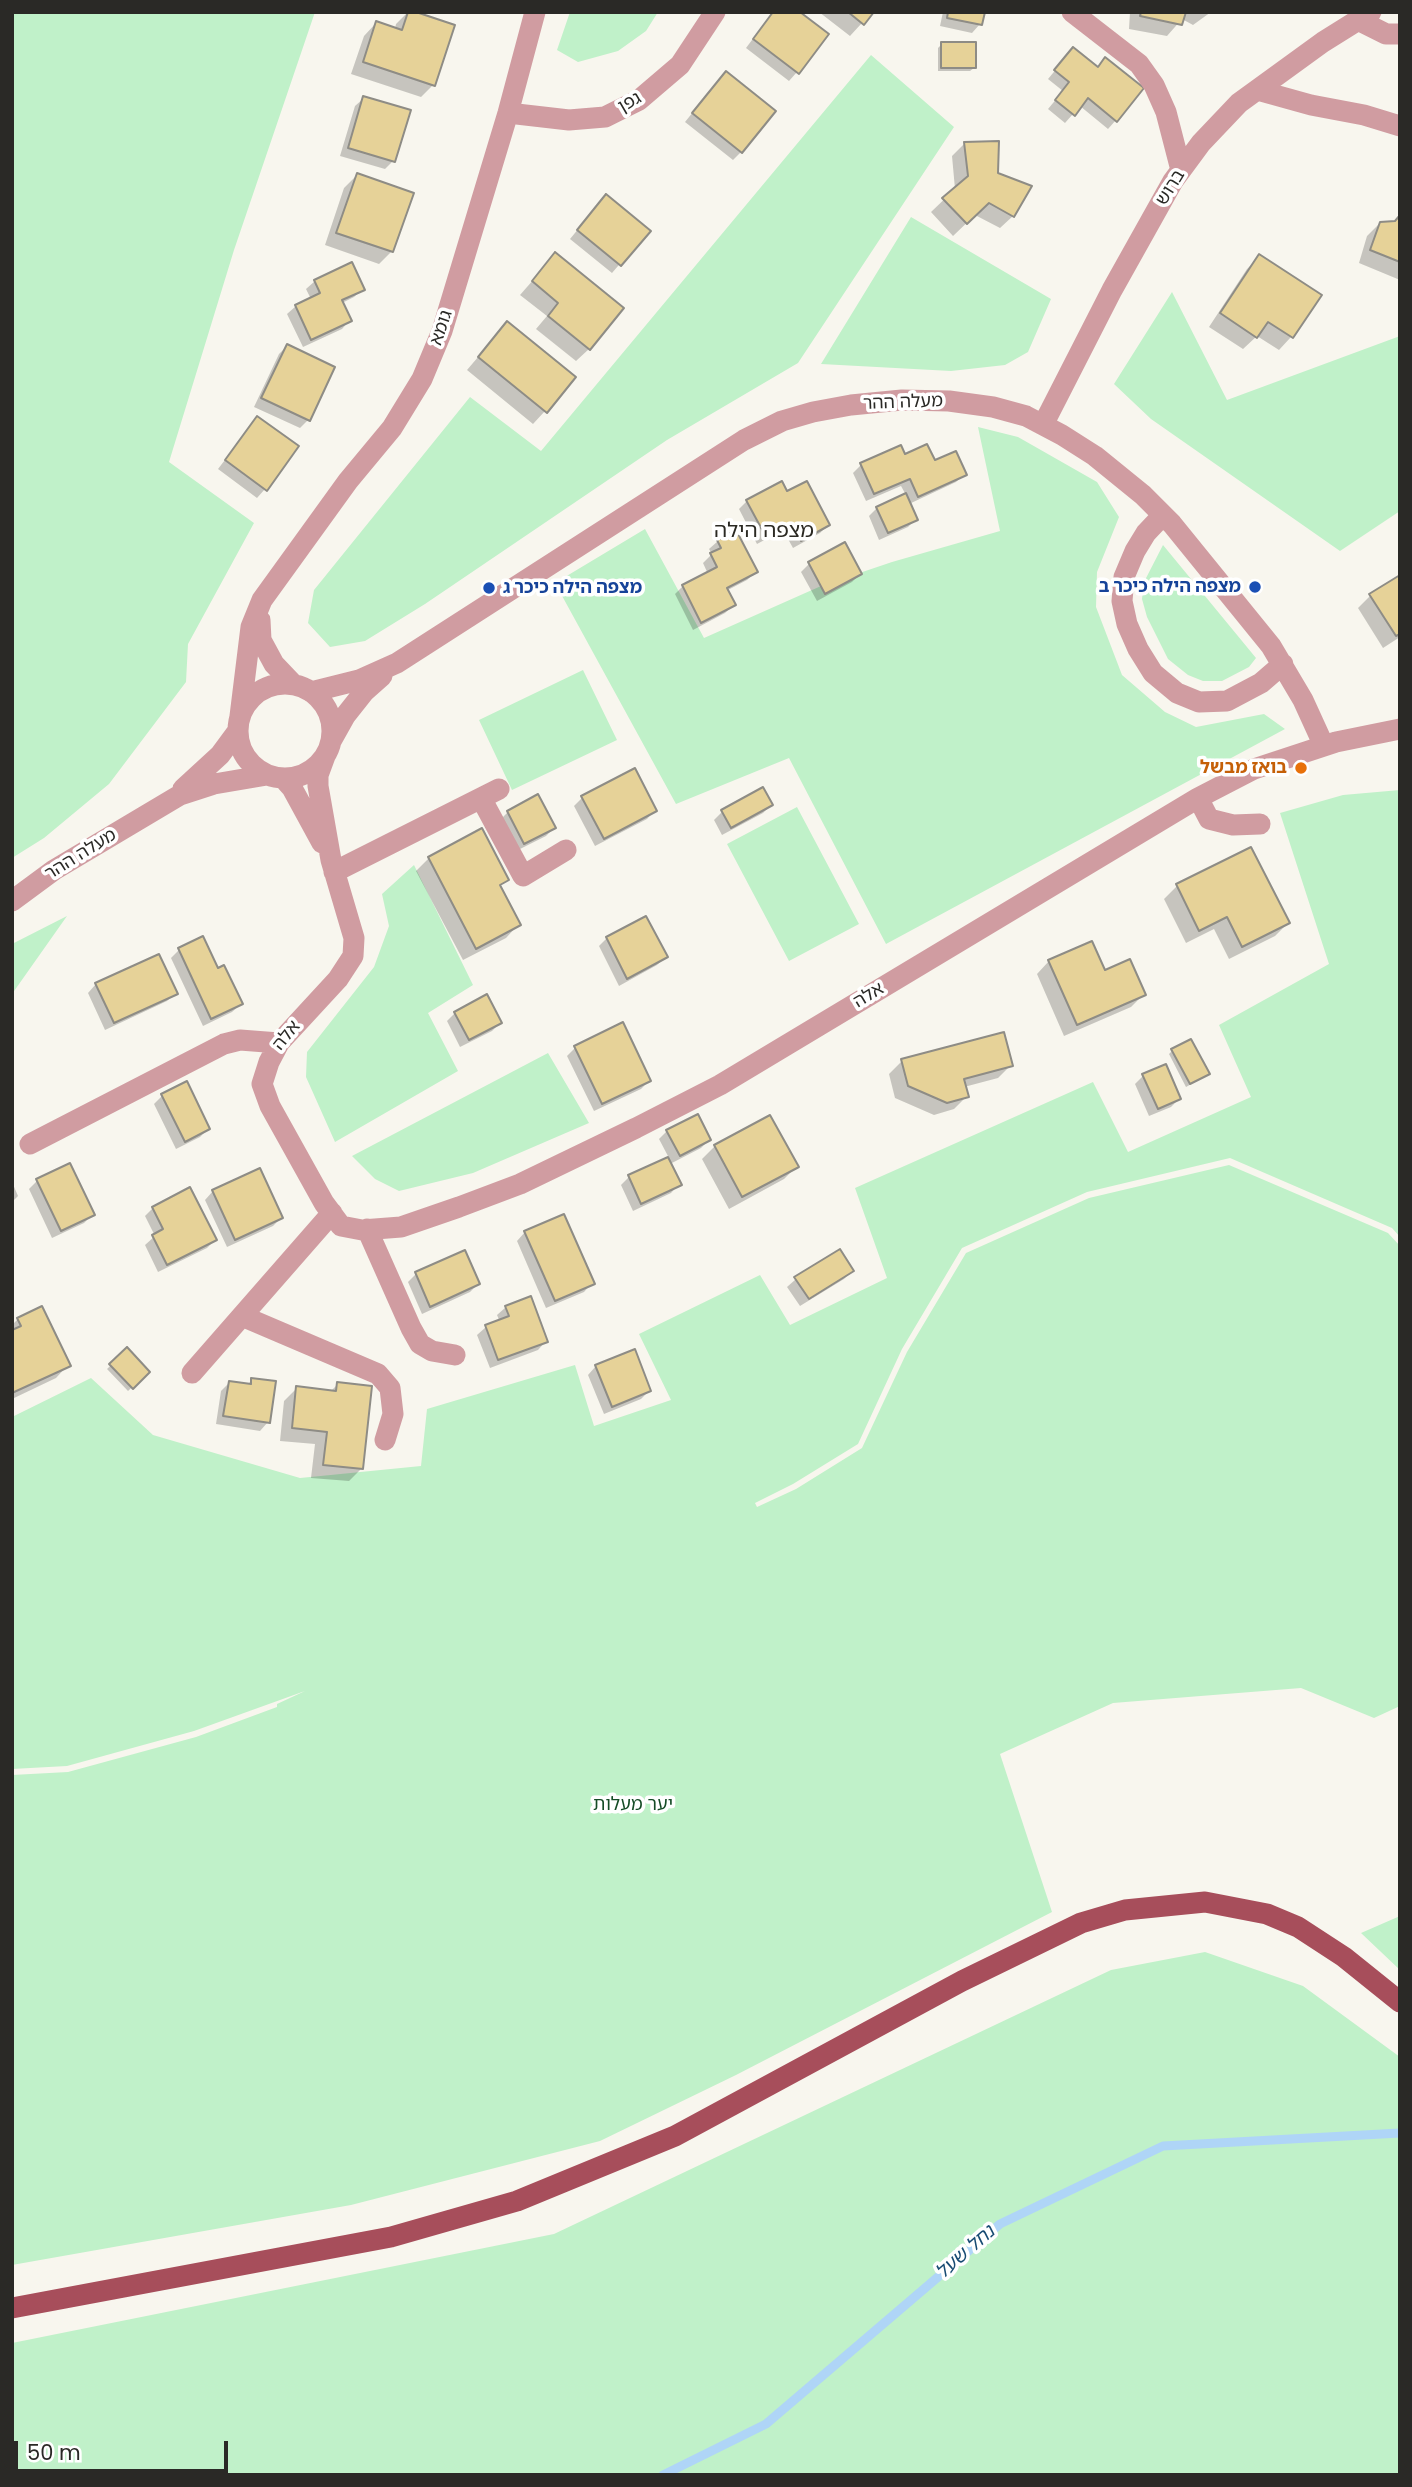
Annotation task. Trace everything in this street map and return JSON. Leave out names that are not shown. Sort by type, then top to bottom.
[{"type":"main road","points":[[12,2308],[391,2237],[517,2201],[675,2136],[962,1981],[1081,1923],[1125,1910],[1205,1902],[1267,1914],[1298,1927],[1344,1957],[1400,2002]]},
{"type":"street","name":"גומא","points":[[238,724],[251,627],[262,600],[348,481],[392,428],[422,379],[442,331],[508,113],[535,12]]},
{"type":"street","name":"גפן","points":[[508,113],[569,120],[606,117],[639,100],[680,65],[715,12]]},
{"type":"street","points":[[1072,12],[1139,64],[1154,85],[1166,112],[1181,170]]},
{"type":"street","points":[[1365,16],[1387,34],[1400,34]]},
{"type":"street","name":"ברוש","points":[[1042,425],[1112,290],[1181,170],[1201,143],[1239,103],[1323,42],[1365,16]]},
{"type":"street","points":[[1257,90],[1400,126]]},
{"type":"street","name":"מעלה ההר","points":[[302,688],[359,680],[397,663],[744,440],[782,421],[826,410],[902,400],[949,401],[993,407],[1026,416],[1095,456],[1163,515],[1271,646],[1303,699],[1324,746]]},
{"type":"street","points":[[1163,515],[1146,533],[1135,551],[1124,576],[1122,601],[1127,624],[1153,673],[1177,693],[1199,702],[1227,701],[1261,683],[1283,664]]},
{"type":"street","points":[[262,600],[261,640],[274,664],[323,703],[330,718],[328,748],[314,768],[299,775],[275,776],[253,766],[241,748],[238,724],[249,700],[262,690],[277,684],[302,688]]},
{"type":"street","name":"מעלה ההר","points":[[328,748],[345,716],[365,692],[397,663]]},
{"type":"street","name":"מעלה ההר","points":[[152,811],[197,778],[220,755],[238,724]]},
{"type":"street","name":"אלה","points":[[328,748],[318,775],[318,786],[333,866],[354,938],[353,956],[338,979],[279,1042],[268,1062],[262,1084],[270,1106],[324,1203],[341,1226],[367,1229],[401,1227],[520,1184],[720,1085],[1198,798],[1254,769],[1324,746],[1400,729]]},
{"type":"street","name":"מעלה ההר","points":[[12,901],[54,870],[180,795],[214,784],[275,776]]},
{"type":"street","name":"אלה","points":[[275,776],[292,788],[333,866]]},
{"type":"street","points":[[333,866],[490,793],[523,876],[565,850]]},
{"type":"street","points":[[1198,798],[1209,819],[1233,825],[1260,824]]},
{"type":"street","points":[[30,1144],[224,1044],[240,1040],[279,1042]]},
{"type":"street","points":[[192,1373],[332,1213]]},
{"type":"street","points":[[367,1229],[420,1344],[432,1351],[455,1355]]},
{"type":"street","points":[[242,1316],[378,1374],[390,1388],[393,1414],[385,1440]]},
{"type":"green space","points":[[12,12],[315,12],[234,250],[169,462],[254,523],[188,644],[186,682],[109,784],[44,838],[12,858]]},
{"type":"green space","points":[[570,12],[658,12],[646,31],[618,51],[578,62],[557,50]]},
{"type":"green space","points":[[871,55],[954,127],[798,363],[667,440],[425,604],[365,641],[330,647],[308,623],[314,590],[470,397],[541,451]]},
{"type":"green space","points":[[911,217],[1051,299],[1028,352],[1005,365],[951,371],[821,364]]},
{"type":"green space","points":[[1172,292],[1227,400],[1400,336],[1400,511],[1340,551],[1151,419],[1114,384]]},
{"type":"green space","points":[[978,427],[1018,437],[1097,482],[1119,517],[1097,572],[1096,607],[1122,675],[1165,712],[1196,727],[1264,714],[1285,729],[886,944],[789,758],[676,804],[555,583],[645,529],[704,638],[821,586],[1000,531]]},
{"type":"green space","points":[[1163,545],[1256,658],[1249,667],[1222,681],[1203,681],[1188,675],[1168,659],[1147,617],[1142,599],[1144,582]]},
{"type":"green space","points":[[583,670],[617,740],[512,790],[479,720]]},
{"type":"green space","name":"יער מעלות","points":[[1400,790],[1400,1237],[1392,1228],[1230,1158],[1087,1192],[962,1248],[902,1349],[858,1444],[793,1484],[755,1503],[757,1507],[796,1489],[862,1448],[907,1352],[966,1253],[1089,1198],[1229,1165],[1388,1233],[1400,1246],[1400,1706],[1374,1718],[1301,1688],[1113,1703],[1000,1754],[1052,1912],[736,2075],[600,2141],[351,2205],[12,2265],[12,1775],[68,1772],[196,1737],[277,1707],[277,1704],[305,1691],[194,1731],[67,1766],[12,1769],[12,1417],[91,1378],[153,1435],[300,1478],[421,1466],[427,1409],[575,1365],[594,1426],[671,1400],[639,1334],[760,1275],[790,1325],[887,1278],[855,1188],[1093,1082],[1128,1152],[1251,1097],[1219,1025],[1329,964],[1280,813],[1343,795]]},
{"type":"green space","points":[[797,807],[859,924],[789,961],[727,844]]},
{"type":"green space","points":[[414,865],[473,985],[428,1013],[458,1071],[335,1142],[306,1077],[307,1052],[374,967],[389,926],[382,894]]},
{"type":"green space","points":[[67,916],[12,994],[12,944]]},
{"type":"green space","points":[[548,1053],[589,1123],[473,1173],[399,1191],[375,1179],[352,1156]]},
{"type":"green space","points":[[1400,1916],[1400,1970],[1361,1933]]},
{"type":"green space","points":[[1205,1952],[1303,1986],[1400,2057],[1400,2475],[12,2475],[12,2343],[554,2234],[1111,1970]]},
{"type":"building","points":[[408,12],[416,12],[455,25],[435,86],[363,62],[376,21],[402,30]]},
{"type":"building","points":[[773,12],[800,12],[829,34],[799,74],[753,39]]},
{"type":"building","points":[[848,12],[874,12],[864,25]]},
{"type":"building","points":[[948,12],[985,12],[982,25],[947,18]]},
{"type":"building","points":[[1141,12],[1186,12],[1182,25],[1140,16]]},
{"type":"building","points":[[941,42],[976,42],[976,68],[941,68]]},
{"type":"building","points":[[1073,47],[1098,67],[1105,57],[1144,88],[1117,122],[1088,98],[1075,116],[1055,100],[1069,82],[1054,70]]},
{"type":"building","points":[[726,71],[776,111],[742,153],[692,113]]},
{"type":"building","points":[[363,96],[411,110],[395,162],[348,148]]},
{"type":"building","points":[[999,141],[998,173],[1032,186],[1014,217],[989,203],[967,224],[942,198],[968,176],[964,142]]},
{"type":"building","points":[[357,173],[414,193],[393,252],[336,233]]},
{"type":"building","points":[[606,194],[651,231],[621,266],[577,230]]},
{"type":"building","points":[[1400,215],[1400,262],[1370,250],[1380,222],[1395,221]]},
{"type":"building","points":[[555,252],[624,308],[590,350],[548,316],[558,303],[532,281]]},
{"type":"building","points":[[1259,254],[1322,295],[1293,338],[1268,322],[1257,338],[1220,313]]},
{"type":"building","points":[[352,262],[365,290],[342,300],[352,321],[311,340],[295,305],[320,293],[314,280]]},
{"type":"building","points":[[507,321],[576,377],[547,413],[478,357]]},
{"type":"building","points":[[287,344],[335,367],[310,421],[261,398]]},
{"type":"building","points":[[257,416],[299,446],[267,491],[225,460]]},
{"type":"building","points":[[927,444],[935,460],[956,451],[967,475],[918,497],[910,479],[874,494],[860,463],[901,445],[905,454]]},
{"type":"building","points":[[782,481],[787,491],[807,481],[830,525],[801,541],[792,523],[766,537],[746,500]]},
{"type":"building","points":[[906,493],[918,520],[888,533],[876,507]]},
{"type":"building","points":[[736,530],[758,572],[727,588],[736,605],[701,623],[682,585],[717,567],[710,553],[721,548],[717,540]]},
{"type":"building","points":[[845,542],[862,574],[825,594],[808,562]]},
{"type":"building","points":[[1400,575],[1400,634],[1396,636],[1369,594]]},
{"type":"building","points":[[635,768],[657,811],[604,839],[581,796]]},
{"type":"building","points":[[763,787],[773,805],[731,828],[721,810]]},
{"type":"building","points":[[538,794],[556,828],[524,844],[507,811]]},
{"type":"building","points":[[482,828],[509,880],[500,885],[521,925],[476,949],[428,857]]},
{"type":"building","points":[[1251,847],[1290,923],[1242,947],[1227,917],[1199,931],[1176,884]]},
{"type":"building","points":[[646,916],[668,957],[627,979],[606,937]]},
{"type":"building","points":[[203,936],[218,968],[224,965],[243,1004],[211,1019],[178,948]]},
{"type":"building","points":[[1092,941],[1105,970],[1130,959],[1146,995],[1077,1025],[1048,960]]},
{"type":"building","points":[[159,954],[178,994],[114,1023],[95,983]]},
{"type":"building","points":[[487,994],[502,1023],[469,1040],[454,1012]]},
{"type":"building","points":[[623,1022],[651,1081],[602,1104],[574,1046]]},
{"type":"building","points":[[1004,1032],[1013,1066],[964,1079],[969,1097],[947,1103],[908,1086],[901,1059]]},
{"type":"building","points":[[1191,1039],[1210,1074],[1190,1084],[1171,1049]]},
{"type":"building","points":[[1166,1064],[1181,1099],[1158,1109],[1142,1074]]},
{"type":"building","points":[[187,1081],[210,1129],[185,1142],[161,1094]]},
{"type":"building","points":[[698,1114],[711,1140],[680,1156],[666,1130]]},
{"type":"building","points":[[770,1115],[799,1167],[742,1197],[714,1145]]},
{"type":"building","points":[[668,1157],[682,1185],[641,1204],[628,1175]]},
{"type":"building","points":[[70,1163],[95,1215],[61,1231],[36,1179]]},
{"type":"building","points":[[260,1168],[283,1218],[235,1240],[212,1190]]},
{"type":"building","points":[[190,1187],[217,1240],[167,1265],[152,1235],[163,1229],[152,1207]]},
{"type":"building","points":[[564,1214],[595,1284],[555,1301],[524,1231]]},
{"type":"building","points":[[840,1249],[854,1271],[809,1299],[794,1277]]},
{"type":"building","points":[[465,1250],[480,1284],[430,1307],[415,1272]]},
{"type":"building","points":[[531,1296],[548,1342],[498,1360],[485,1325],[509,1316],[505,1306]]},
{"type":"building","points":[[42,1306],[71,1366],[12,1393],[12,1330],[21,1326],[17,1318]]},
{"type":"building","points":[[127,1347],[150,1372],[133,1389],[109,1364]]},
{"type":"building","points":[[635,1349],[651,1391],[612,1407],[595,1365]]},
{"type":"building","points":[[251,1378],[276,1381],[270,1423],[223,1416],[229,1381],[251,1384]]},
{"type":"building","points":[[337,1382],[372,1386],[363,1469],[323,1465],[327,1432],[292,1428],[296,1386],[336,1391]]},
{"type":"waterway","name":"נחל שעל","points":[[663,2475],[766,2424],[1000,2224],[1163,2146],[1400,2133]]},
{"type":"place","name":"מצפה הילה כיכר ב","points":[[1255,587]]},
{"type":"place","name":"מצפה הילה כיכר ג","points":[[489,588]]},
{"type":"place","name":"בואז מבשל","points":[[1301,768]]},
{"type":"district","name":"מצפה הילה","points":[[764,532]]}]
